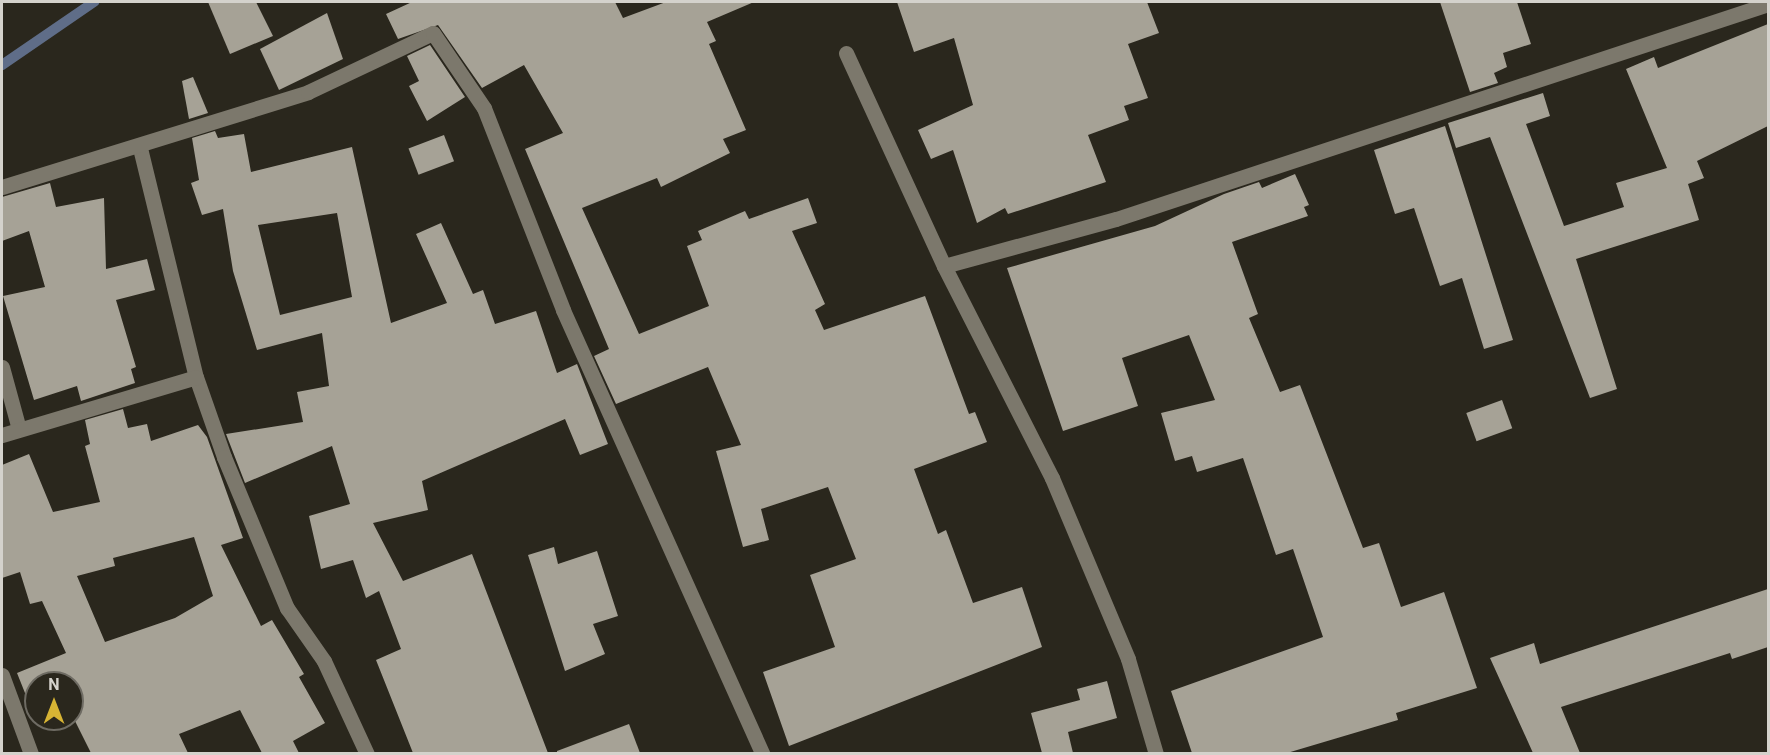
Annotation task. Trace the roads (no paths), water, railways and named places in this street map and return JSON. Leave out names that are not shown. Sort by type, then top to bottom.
[{"type":"street","points":[[944,266],[1116,219],[1768,4]]},
{"type":"street","points":[[2,188],[140,148],[308,92],[433,33],[484,108],[563,310],[763,753]]},
{"type":"street","points":[[846,53],[944,266],[1052,478],[1128,659],[1156,753]]},
{"type":"street","points":[[140,148],[196,377],[287,608],[324,661],[368,753]]},
{"type":"street","points":[[2,367],[19,429]]},
{"type":"street","points":[[2,435],[196,377]]},
{"type":"street","points":[[2,675],[31,753]]},
{"type":"waterway","points":[[2,65],[94,2]]}]
